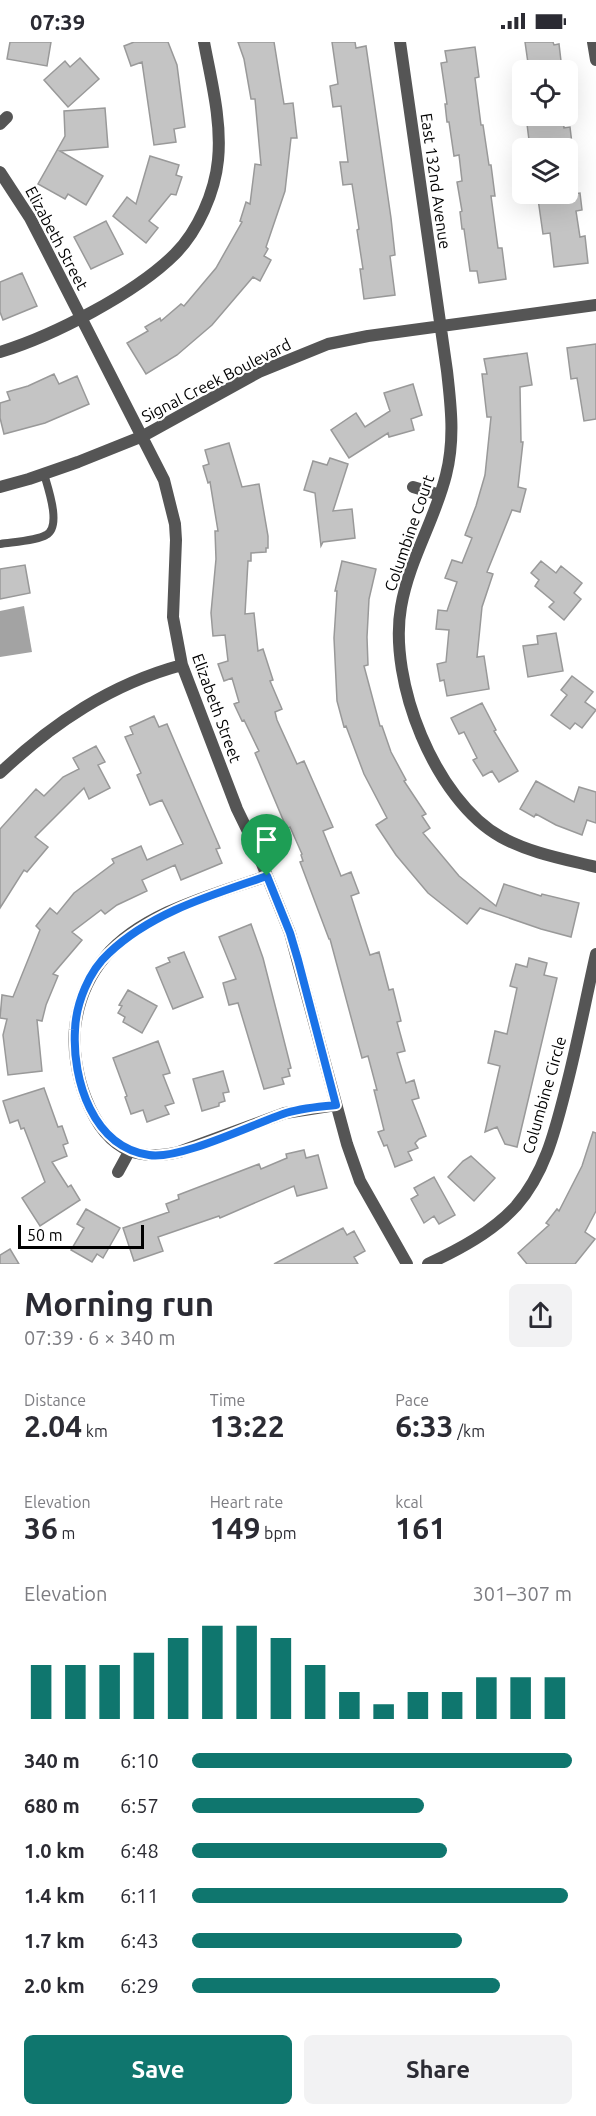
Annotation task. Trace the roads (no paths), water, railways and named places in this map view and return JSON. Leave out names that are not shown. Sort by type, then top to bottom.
[{"type":"street","points":[[0,352],[26,343],[81,317],[152,274],[182,246],[198,221],[213,187],[218,159],[220,138],[204,42]]},
{"type":"street","name":"East 132nd Avenue","points":[[400,42],[440,325]]},
{"type":"street","points":[[593,42],[596,60]]},
{"type":"street","name":"Elizabeth Street","points":[[0,172],[30,218],[164,480],[173,509],[176,540],[173,617],[182,665],[295,951],[347,1144],[360,1181],[407,1264]]},
{"type":"street","name":"Signal Creek Boulevard","points":[[0,487],[44,474],[143,436],[260,372],[317,348],[357,338],[596,304]]},
{"type":"street","name":"Columbine Court","points":[[440,325],[453,427],[447,473],[413,559],[400,614],[401,673],[414,716],[446,783],[470,814],[502,837],[534,851],[596,867]]},
{"type":"street","points":[[413,487],[440,495]]},
{"type":"street","points":[[0,773],[57,724],[96,699],[154,672],[182,665]]},
{"type":"street","points":[[267,876],[204,898],[150,922],[128,936],[107,955],[89,981],[77,1015],[75,1030],[80,1079],[86,1100],[104,1130],[119,1144],[150,1156],[179,1152],[285,1113],[336,1105]]},
{"type":"street","name":"Columbine Circle","points":[[428,1264],[481,1236],[504,1218],[527,1191],[537,1175],[555,1129],[596,954]]},
{"type":"street","points":[[118,1172],[130,1150]]},
{"type":"lane","points":[[0,544],[45,536],[52,530],[54,519],[44,474]]}]
